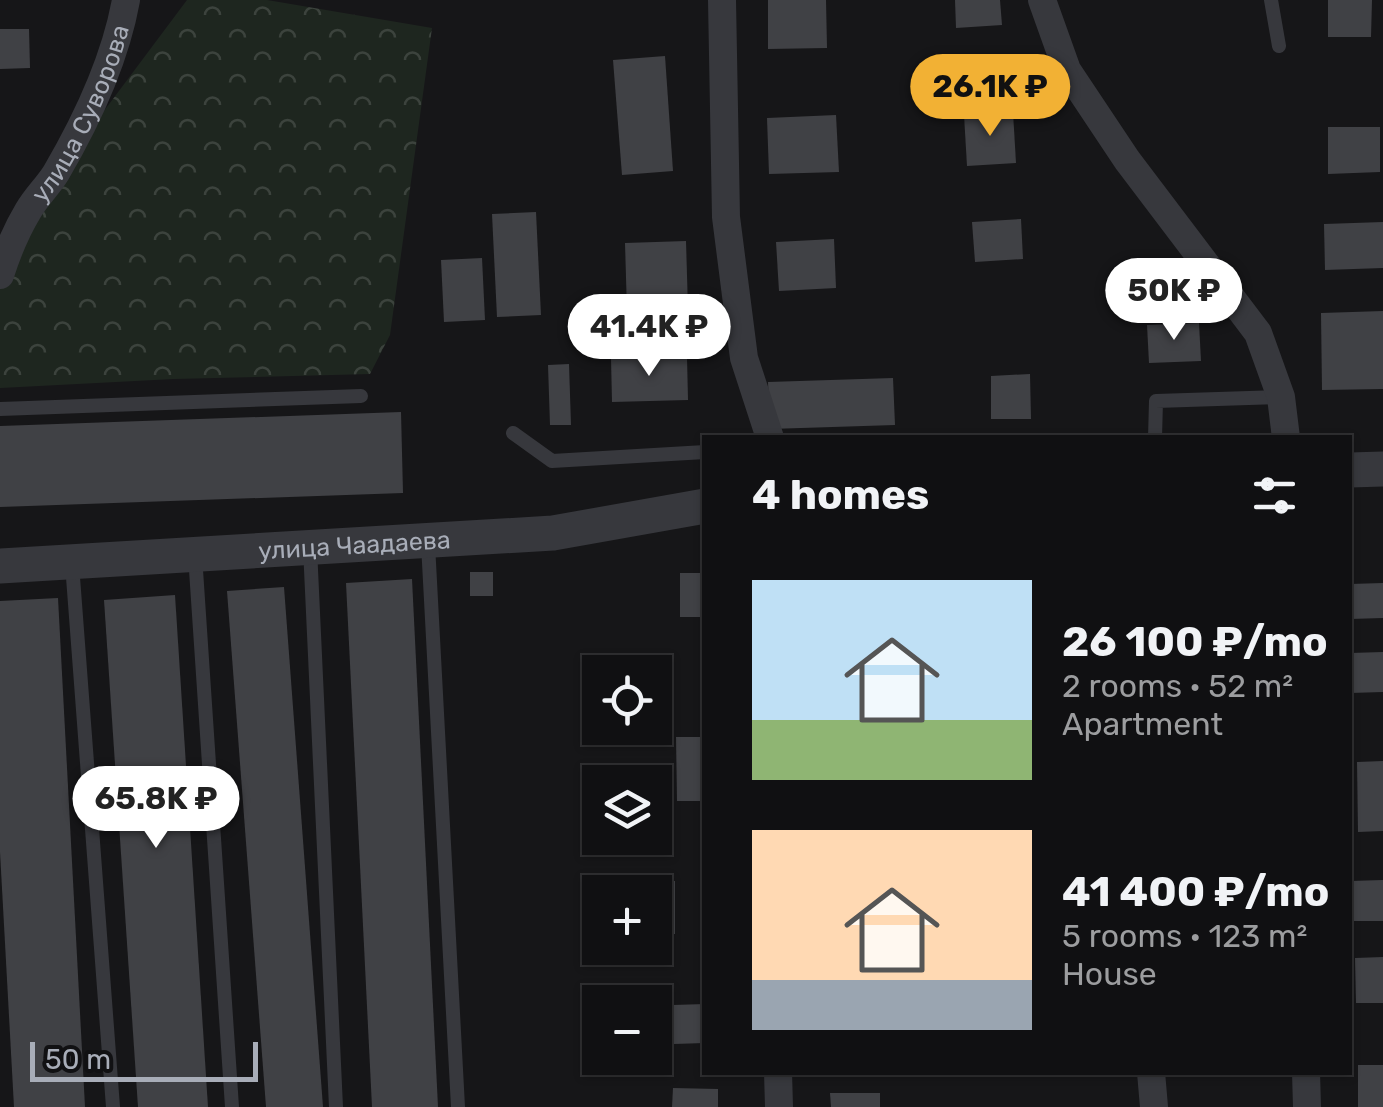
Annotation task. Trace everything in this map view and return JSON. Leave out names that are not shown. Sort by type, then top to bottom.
[{"type":"street","points":[[722,0],[726,218],[744,358],[769,435]]},
{"type":"street","points":[[1042,0],[1067,70],[1127,160],[1258,333],[1281,397],[1286,435]]},
{"type":"street","name":"улица Суворова","points":[[0,275],[29,209],[54,176],[102,82],[121,8]]},
{"type":"street","points":[[1352,470],[1383,469]]},
{"type":"street","name":"улица Чаадаева","points":[[0,566],[553,533],[702,507]]},
{"type":"street","points":[[778,1075],[779,1107]]},
{"type":"street","points":[[1151,1075],[1154,1107]]},
{"type":"street","points":[[1306,1075],[1308,1107]]},
{"type":"lane","points":[[1270,0],[1279,46]]},
{"type":"lane","points":[[0,409],[361,396]]},
{"type":"lane","points":[[1155,435],[1156,401],[1281,397]]},
{"type":"lane","points":[[513,433],[552,461],[702,452]]},
{"type":"lane","points":[[428,540],[458,1107]]},
{"type":"lane","points":[[310,548],[336,1107]]},
{"type":"lane","points":[[195,554],[232,1107]]},
{"type":"lane","points":[[72,562],[112,1107]]},
{"type":"green space","points":[[187,0],[267,0],[432,28],[390,335],[370,374],[0,388],[0,250]]},
{"type":"building","points":[[768,0],[826,0],[827,48],[768,49]]},
{"type":"building","points":[[955,0],[1000,0],[1002,25],[956,28]]},
{"type":"building","points":[[1328,0],[1372,0],[1371,37],[1328,37]]},
{"type":"building","points":[[0,29],[29,29],[30,68],[0,69]]},
{"type":"building","points":[[665,56],[673,171],[622,175],[613,60]]},
{"type":"building","points":[[1013,112],[1016,163],[967,166],[964,115]]},
{"type":"building","points":[[836,115],[839,172],[769,174],[767,118]]},
{"type":"building","points":[[1328,127],[1380,127],[1380,172],[1328,174]]},
{"type":"building","points":[[536,212],[541,315],[497,317],[492,214]]},
{"type":"building","points":[[1021,219],[1023,259],[975,262],[972,222]]},
{"type":"building","points":[[1383,222],[1383,268],[1325,270],[1324,224]]},
{"type":"building","points":[[834,239],[836,288],[779,291],[776,242]]},
{"type":"building","points":[[686,241],[688,309],[627,311],[625,243]]},
{"type":"building","points":[[482,258],[485,320],[444,322],[441,260]]},
{"type":"building","points":[[1383,311],[1383,389],[1322,390],[1321,313]]},
{"type":"building","points":[[1199,323],[1201,361],[1149,363],[1147,325]]},
{"type":"building","points":[[687,357],[688,400],[612,402],[611,358]]},
{"type":"building","points":[[569,364],[571,425],[550,425],[548,365]]},
{"type":"building","points":[[1030,374],[1031,419],[991,419],[991,376]]},
{"type":"building","points":[[893,378],[895,425],[770,429],[768,382]]},
{"type":"building","points":[[401,412],[403,493],[0,507],[0,426]]},
{"type":"building","points":[[470,572],[493,572],[493,596],[470,596]]},
{"type":"building","points":[[680,573],[702,573],[702,617],[680,617]]},
{"type":"building","points":[[412,579],[438,1107],[372,1107],[346,583]]},
{"type":"building","points":[[1383,583],[1383,618],[1352,619],[1352,584]]},
{"type":"building","points":[[284,587],[323,1107],[266,1107],[227,591]]},
{"type":"building","points":[[175,595],[208,1107],[138,1107],[104,600]]},
{"type":"building","points":[[58,598],[85,1107],[14,1107],[0,852],[0,601]]},
{"type":"building","points":[[1383,652],[1383,692],[1352,693],[1352,653]]},
{"type":"building","points":[[676,737],[702,737],[702,801],[677,801]]},
{"type":"building","points":[[1383,761],[1383,831],[1358,832],[1357,762]]},
{"type":"building","points":[[1383,880],[1383,921],[1352,921],[1352,881]]},
{"type":"building","points":[[675,881],[675,934],[672,934]]},
{"type":"building","points":[[1383,957],[1383,1003],[1356,1003],[1355,958]]},
{"type":"building","points":[[702,1004],[702,1043],[674,1044],[673,1005]]},
{"type":"building","points":[[1358,1065],[1383,1065],[1383,1107],[1358,1107]]},
{"type":"building","points":[[673,1088],[718,1089],[718,1107],[672,1107]]},
{"type":"building","points":[[830,1093],[880,1093],[880,1107],[831,1107]]}]
